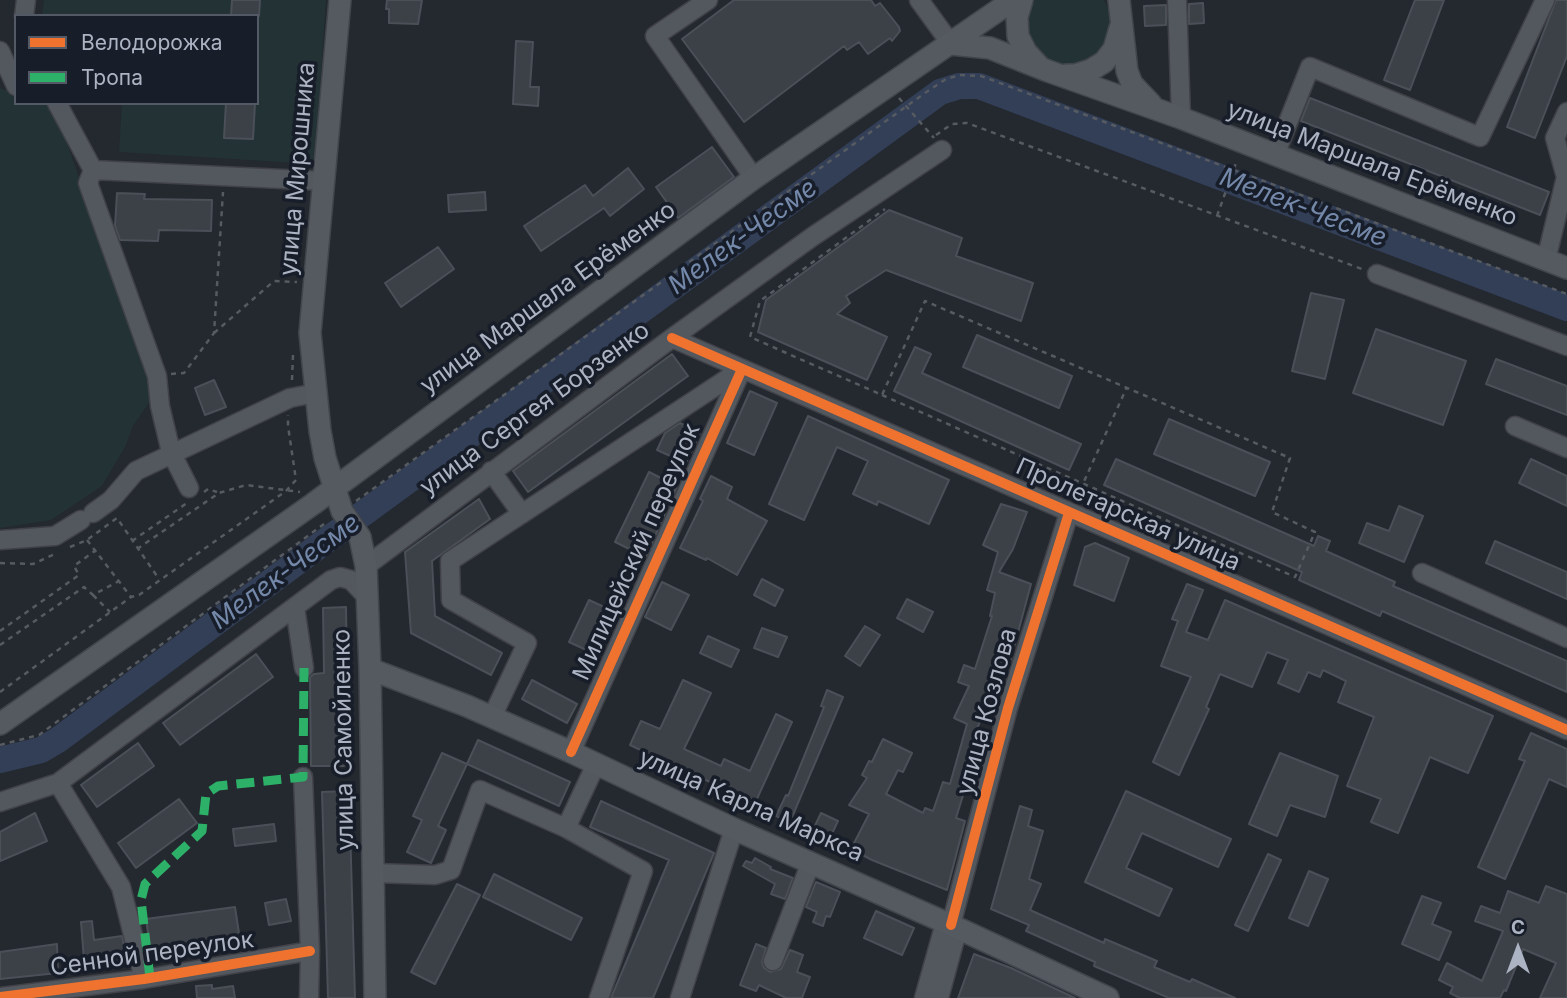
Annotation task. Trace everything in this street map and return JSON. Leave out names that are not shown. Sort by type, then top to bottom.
[{"type":"main road","name":"улица Мирошника","points":[[334,489],[320,431],[316,393],[302,346],[310,320],[340,0]]},
{"type":"main road","points":[[951,44],[1013,0]]},
{"type":"main road","points":[[1022,0],[1017,17],[1018,36],[1026,52],[1049,70],[1075,75],[1104,62],[1114,49],[1118,9]]},
{"type":"main road","name":"улица Маршала Ерёменко","points":[[1118,9],[1127,71],[1132,84],[1141,96],[1158,109]]},
{"type":"main road","name":"улица Маршала Ерёменко","points":[[0,724],[334,489],[754,178],[951,44],[990,48],[1158,109],[1567,268]]},
{"type":"main road","name":"улица Самойленко","points":[[334,489],[342,511],[360,537],[366,566],[375,998]]},
{"type":"main road","name":"улица Карла Маркса","points":[[370,669],[492,717],[571,752],[734,829],[952,925],[1108,998]]},
{"type":"street","points":[[708,0],[655,36],[754,178]]},
{"type":"street","points":[[919,0],[951,44]]},
{"type":"street","points":[[1177,0],[1181,118]]},
{"type":"street","points":[[1275,155],[1310,67],[1480,137],[1545,0]]},
{"type":"street","points":[[0,51],[14,81]]},
{"type":"street","points":[[58,105],[93,170],[88,183],[158,376],[160,406],[171,452],[191,496]]},
{"type":"street","points":[[1546,260],[1566,177],[1555,138],[1567,112]]},
{"type":"street","name":"улица Сергея Борзенко","points":[[366,566],[491,471],[938,144]]},
{"type":"street","points":[[93,170],[325,181]]},
{"type":"street","points":[[1377,274],[1567,346]]},
{"type":"street","name":"Пролетарская улица","points":[[672,338],[1567,730]]},
{"type":"street","points":[[492,717],[527,643],[451,600],[450,561],[742,369]]},
{"type":"street","name":"Милицейский переулок","points":[[571,752],[742,369]]},
{"type":"street","points":[[0,540],[55,537],[111,500],[136,471],[171,452],[290,398],[316,393]]},
{"type":"street","points":[[1515,426],[1567,448]]},
{"type":"street","points":[[491,471],[522,513]]},
{"type":"street","name":"улица Козлова","points":[[939,998],[952,925],[1008,708],[1069,513]]},
{"type":"street","points":[[1422,573],[1567,638]]},
{"type":"street","points":[[0,802],[58,783],[331,580],[340,577],[351,580],[367,597]]},
{"type":"street","points":[[295,607],[304,668]]},
{"type":"street","points":[[566,828],[596,764]]},
{"type":"street","points":[[303,777],[310,951],[309,998]]},
{"type":"street","points":[[58,783],[121,887],[144,979]]},
{"type":"street","points":[[374,873],[435,875],[451,870],[480,790],[566,828],[643,871],[599,998]]},
{"type":"street","points":[[680,998],[734,829]]},
{"type":"street","points":[[773,961],[811,862]]},
{"type":"street","name":"улица Козлова","points":[[924,998],[952,925]]},
{"type":"street","name":"Сенной переулок","points":[[0,997],[144,979],[310,951]]},
{"type":"path","points":[[0,745],[39,735],[342,511],[946,79],[961,75],[981,76],[1567,294]]},
{"type":"path","points":[[906,107],[928,130]]},
{"type":"path","points":[[938,144],[952,124],[967,123],[1377,274]]},
{"type":"path","points":[[1217,216],[1233,170]]},
{"type":"path","points":[[214,333],[224,176]]},
{"type":"path","points":[[882,395],[925,301],[1290,458],[1272,512],[1315,532],[1295,577],[750,337],[760,301],[895,202]]},
{"type":"path","points":[[158,376],[184,373],[214,333],[274,281],[297,282]]},
{"type":"path","points":[[0,692],[131,597],[286,491],[296,480],[288,426],[290,398],[302,346]]},
{"type":"path","points":[[1069,513],[1127,387]]},
{"type":"path","points":[[137,549],[219,492],[246,485],[302,492],[313,504]]},
{"type":"path","points":[[132,541],[191,496],[208,489],[219,492]]},
{"type":"path","points":[[117,518],[159,580]]},
{"type":"path","points":[[87,540],[131,597]]},
{"type":"path","points":[[0,631],[79,575],[74,566],[96,550]]},
{"type":"path","points":[[93,595],[119,581]]},
{"type":"path","points":[[0,645],[83,587],[110,612]]},
{"type":"shaded area","points":[[44,0],[326,0],[315,164],[119,152],[122,105],[259,105],[259,14],[42,14]]},
{"type":"shaded area","points":[[1034,0],[1104,0],[1111,16],[1112,29],[1108,42],[1093,60],[1070,67],[1044,60],[1029,41],[1026,18]]},
{"type":"shaded area","points":[[0,88],[14,93],[14,105],[54,106],[155,394],[133,426],[125,447],[102,486],[51,520],[0,528]]},
{"type":"building","points":[[232,0],[260,0],[259,16],[231,14]]},
{"type":"building","points":[[387,0],[422,0],[418,24],[389,23]]},
{"type":"building","points":[[734,0],[871,0],[875,6],[880,3],[900,31],[892,41],[890,38],[868,54],[859,42],[847,50],[844,46],[744,122],[682,39]]},
{"type":"building","points":[[1415,0],[1444,0],[1410,90],[1384,80]]},
{"type":"building","points":[[1556,0],[1567,0],[1567,56],[1535,138],[1507,127]]},
{"type":"building","points":[[1203,3],[1204,23],[1189,24],[1189,4]]},
{"type":"building","points":[[1166,5],[1166,25],[1145,26],[1144,6]]},
{"type":"building","points":[[516,41],[533,42],[530,87],[539,87],[538,106],[513,104]]},
{"type":"building","points":[[1310,98],[1549,192],[1540,215],[1301,121]]},
{"type":"building","points":[[226,105],[255,105],[253,139],[224,138]]},
{"type":"building","points":[[712,147],[734,177],[678,218],[656,187]]},
{"type":"building","points":[[628,168],[644,189],[610,216],[604,208],[541,251],[524,226],[585,185],[593,196]]},
{"type":"building","points":[[485,192],[486,210],[449,212],[448,195]]},
{"type":"building","points":[[117,193],[145,194],[144,199],[212,200],[211,231],[159,230],[158,241],[120,240],[115,226]]},
{"type":"building","points":[[889,210],[962,238],[956,256],[1033,283],[1021,321],[886,270],[846,296],[850,303],[837,314],[887,337],[867,380],[758,332],[766,300]]},
{"type":"building","points":[[438,247],[454,269],[401,307],[385,283]]},
{"type":"building","points":[[1311,293],[1344,300],[1325,379],[1292,371]]},
{"type":"building","points":[[1376,329],[1466,361],[1443,425],[1353,393]]},
{"type":"building","points":[[977,335],[1072,376],[1059,408],[963,367]]},
{"type":"building","points":[[915,347],[931,354],[922,373],[1081,444],[1069,470],[894,391]]},
{"type":"building","points":[[672,354],[688,376],[528,492],[513,471]]},
{"type":"building","points":[[1496,359],[1567,386],[1567,415],[1486,384]]},
{"type":"building","points":[[214,380],[226,407],[205,415],[195,388]]},
{"type":"building","points":[[750,391],[777,403],[754,455],[727,443]]},
{"type":"building","points":[[808,416],[949,480],[929,524],[878,501],[877,505],[853,494],[868,461],[837,447],[804,520],[769,504]]},
{"type":"building","points":[[1169,419],[1270,462],[1255,496],[1154,454]]},
{"type":"building","points":[[680,423],[700,433],[686,463],[657,450],[665,433]]},
{"type":"building","points":[[1116,459],[1314,546],[1318,536],[1330,541],[1326,551],[1395,582],[1393,586],[1567,661],[1567,692],[1382,611],[1380,616],[1299,580],[1302,572],[1104,485]]},
{"type":"building","points":[[1531,459],[1567,476],[1567,506],[1519,483]]},
{"type":"building","points":[[649,472],[677,486],[646,557],[615,542]]},
{"type":"building","points":[[711,476],[732,487],[727,499],[767,521],[737,575],[707,558],[706,560],[680,548],[703,501],[700,499]]},
{"type":"building","points":[[479,499],[490,519],[432,561],[435,616],[502,653],[491,675],[411,633],[405,552]]},
{"type":"building","points":[[1001,504],[1027,512],[1013,549],[999,572],[1031,584],[1009,666],[1000,663],[986,703],[988,704],[970,744],[975,746],[956,818],[965,821],[947,890],[851,849],[869,814],[849,805],[867,778],[862,775],[883,739],[912,753],[903,772],[898,770],[886,794],[923,813],[925,808],[933,811],[943,782],[950,784],[967,724],[954,718],[969,686],[958,682],[964,665],[975,669],[992,616],[995,593],[987,590],[998,552],[983,545]]},
{"type":"building","points":[[1399,506],[1423,516],[1404,562],[1359,543],[1367,523],[1389,531]]},
{"type":"building","points":[[1495,541],[1567,572],[1567,599],[1486,563]]},
{"type":"building","points":[[1095,543],[1129,558],[1114,601],[1074,585],[1085,547]]},
{"type":"building","points":[[762,579],[783,590],[775,606],[754,595]]},
{"type":"building","points":[[662,582],[689,595],[671,630],[645,617]]},
{"type":"building","points":[[1187,584],[1203,590],[1186,632],[1208,640],[1225,600],[1493,716],[1468,773],[1430,757],[1398,833],[1371,822],[1381,799],[1347,786],[1374,717],[1338,702],[1346,681],[1323,670],[1320,677],[1308,672],[1299,692],[1278,683],[1288,660],[1267,652],[1252,687],[1220,674],[1206,707],[1209,709],[1179,775],[1153,762],[1191,677],[1161,666],[1178,621],[1172,619]]},
{"type":"building","points":[[907,599],[933,612],[923,632],[897,618]]},
{"type":"building","points":[[589,600],[615,612],[595,654],[569,642]]},
{"type":"building","points":[[346,607],[347,673],[343,673],[344,766],[311,766],[310,677],[324,673],[323,608]]},
{"type":"building","points":[[865,626],[880,635],[860,666],[845,656]]},
{"type":"building","points":[[762,628],[787,637],[778,657],[754,648]]},
{"type":"building","points":[[708,636],[739,650],[731,667],[700,653]]},
{"type":"building","points":[[256,654],[273,677],[180,745],[163,723]]},
{"type":"building","points":[[532,680],[577,704],[567,723],[522,699]]},
{"type":"building","points":[[683,680],[711,693],[684,749],[721,766],[724,759],[750,771],[776,714],[792,722],[756,801],[703,779],[701,782],[682,772],[683,770],[630,745],[641,721],[660,729]]},
{"type":"building","points":[[827,690],[843,697],[790,822],[776,816],[786,795],[788,796],[824,707],[821,706]]},
{"type":"building","points":[[1531,733],[1567,749],[1567,787],[1549,779],[1505,879],[1478,867],[1525,761],[1519,759]]},
{"type":"building","points":[[478,740],[570,782],[559,806],[467,764]]},
{"type":"building","points":[[138,743],[154,766],[97,807],[81,785]]},
{"type":"building","points":[[442,753],[467,764],[438,826],[446,830],[431,863],[407,852],[422,820],[413,816]]},
{"type":"building","points":[[1280,753],[1338,776],[1325,817],[1290,805],[1277,836],[1249,824]]},
{"type":"building","points":[[349,791],[355,998],[328,998],[322,792]]},
{"type":"building","points":[[1126,791],[1231,839],[1218,867],[1142,833],[1126,868],[1172,889],[1159,916],[1085,882]]},
{"type":"building","points":[[179,799],[197,823],[136,868],[118,843]]},
{"type":"building","points":[[601,801],[714,853],[653,998],[611,998],[669,860],[590,827]]},
{"type":"building","points":[[1020,806],[1032,810],[1028,826],[1043,831],[1029,879],[1041,884],[1030,910],[1104,943],[1105,939],[1157,961],[1154,967],[1190,982],[1192,979],[1235,998],[1169,998],[1094,966],[1095,962],[1026,931],[1029,925],[991,909]]},
{"type":"building","points":[[35,813],[47,841],[0,861],[0,832]]},
{"type":"building","points":[[821,813],[838,821],[829,840],[812,832]]},
{"type":"building","points":[[274,824],[276,841],[235,846],[233,829]]},
{"type":"building","points":[[1268,854],[1281,860],[1248,931],[1235,925]]},
{"type":"building","points":[[755,858],[771,867],[770,869],[793,878],[785,899],[771,894],[775,884],[743,866],[746,861],[752,863]]},
{"type":"building","points":[[1309,871],[1328,879],[1308,926],[1289,918]]},
{"type":"building","points":[[494,874],[582,918],[571,940],[483,897]]},
{"type":"building","points":[[816,882],[840,892],[830,917],[826,916],[823,926],[813,922],[817,912],[806,907]]},
{"type":"building","points":[[457,884],[480,895],[435,984],[411,972]]},
{"type":"building","points":[[1546,886],[1567,894],[1567,998],[1540,998],[1556,963],[1523,949],[1506,991],[1504,990],[1500,998],[1460,998],[1450,993],[1453,987],[1439,980],[1447,963],[1482,981],[1503,931],[1475,921],[1481,906],[1500,913],[1508,891],[1539,903]]},
{"type":"building","points":[[1422,896],[1441,903],[1432,924],[1451,932],[1439,960],[1402,944]]},
{"type":"building","points":[[286,899],[291,921],[269,925],[265,903]]},
{"type":"building","points":[[235,907],[240,940],[151,953],[146,919]]},
{"type":"building","points":[[876,911],[914,928],[902,955],[864,938]]},
{"type":"building","points":[[92,921],[94,940],[122,936],[128,964],[112,966],[110,957],[84,960],[81,922]]},
{"type":"building","points":[[57,944],[58,973],[0,979],[0,952]]},
{"type":"building","points":[[756,944],[766,948],[762,962],[764,968],[770,972],[781,969],[790,950],[803,955],[797,972],[810,977],[802,998],[786,998],[759,985],[756,991],[740,985]]},
{"type":"building","points":[[974,954],[1011,968],[1075,998],[958,998]]},
{"type":"building","points":[[212,985],[212,989],[233,986],[235,998],[197,998],[196,986]]},
{"type":"waterway","name":"Мелек-Чесме","points":[[0,760],[41,750],[58,740],[940,92],[959,86],[979,86],[1567,308]]},
{"type":"marked path","points":[[150,978],[141,900],[145,884],[202,831],[206,794],[218,786],[303,777],[304,668]]},
{"type":"cycle path","points":[[672,338],[1567,730]]},
{"type":"cycle path","points":[[571,752],[742,369]]},
{"type":"cycle path","points":[[951,925],[1008,708],[1069,513]]},
{"type":"cycle path","points":[[0,997],[144,979],[310,951]]}]
